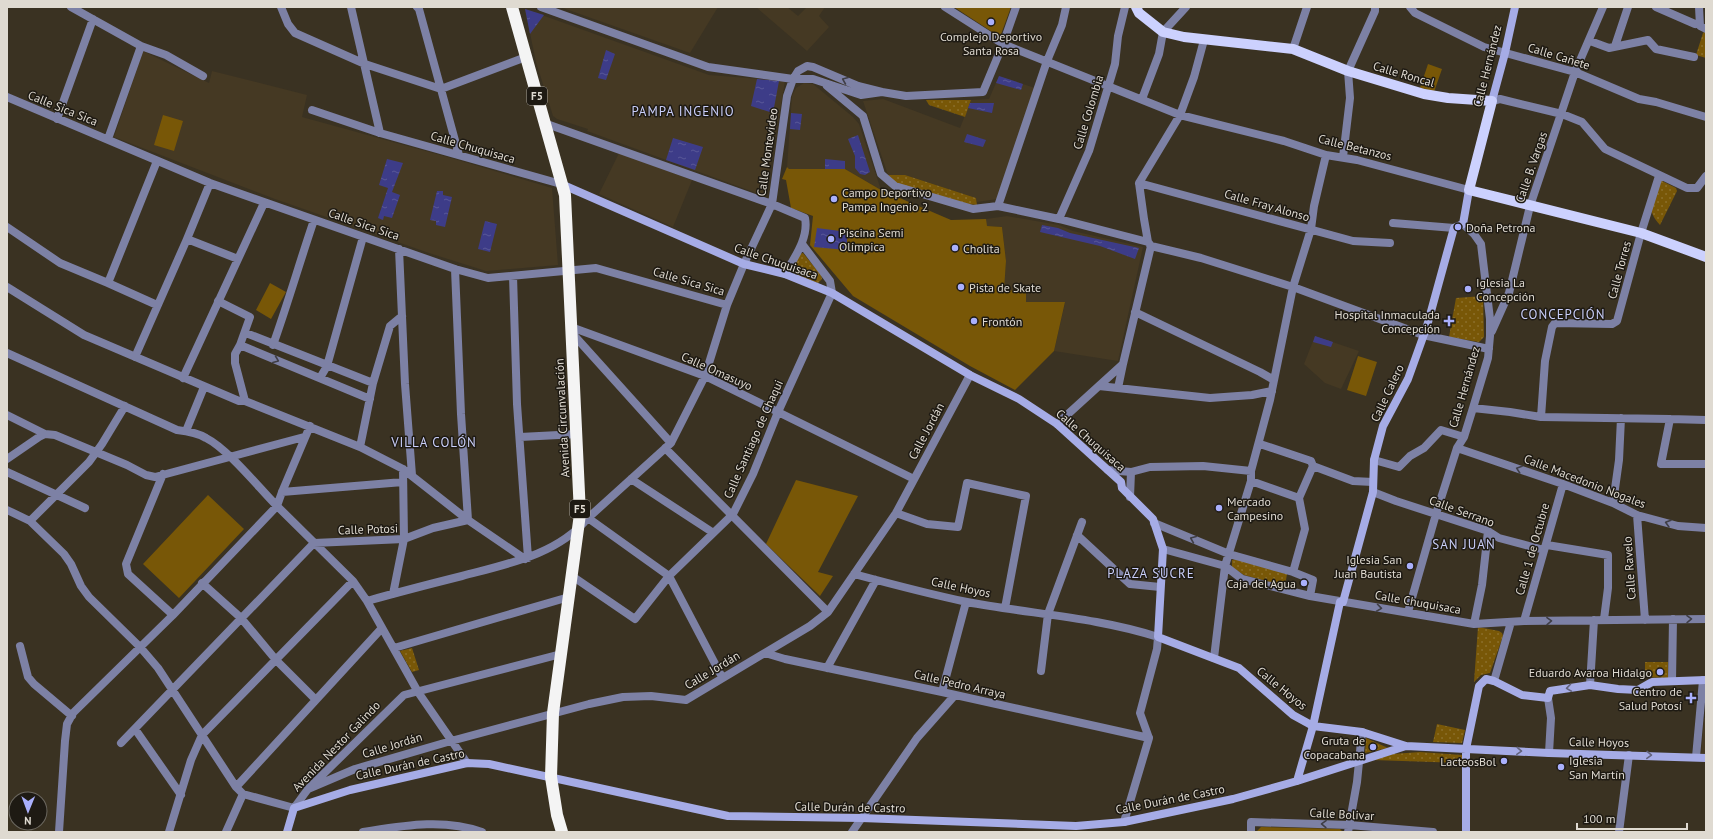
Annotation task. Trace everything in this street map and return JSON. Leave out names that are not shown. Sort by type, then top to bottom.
[{"type":"highway","name":"Avenida Circunvalación","points":[[512,7],[565,195],[571,330],[578,434],[580,514],[553,713],[551,777],[557,815],[562,832]]},
{"type":"main road","name":"Calle Roncal","points":[[1136,7],[1139,13],[1163,32],[1204,40],[1293,49],[1348,71],[1424,94],[1448,98],[1492,101]]},
{"type":"main road","name":"Calle Hernández","points":[[1463,224],[1469,190],[1505,53],[1515,7]]},
{"type":"main road","name":"Calle Chuquisaca","points":[[561,184],[744,264],[784,274],[832,293],[970,375],[1020,399],[1057,424],[1121,482],[1122,488],[1153,519],[1163,549]]},
{"type":"main road","name":"Calle Betanzos","points":[[1469,190],[1641,233],[1706,257]]},
{"type":"main road","points":[[1454,228],[1463,224]]},
{"type":"main road","name":"Calle Calero","points":[[1298,781],[1313,726],[1342,602],[1373,492],[1374,460],[1383,426],[1408,379],[1423,335],[1454,228]]},
{"type":"main road","points":[[1158,638],[1163,549]]},
{"type":"main road","name":"Calle Hoyos","points":[[1158,638],[1239,668],[1293,715],[1313,726],[1362,732],[1406,746],[1549,753],[1706,758]]},
{"type":"main road","points":[[1466,832],[1466,749],[1479,686],[1486,679],[1494,681],[1522,695],[1548,698],[1550,691],[1590,685],[1638,690],[1652,682],[1705,680]]},
{"type":"main road","name":"Calle Durán de Castro","points":[[294,808],[350,790],[467,763],[489,764],[728,816],[861,818],[1007,824],[1073,829],[1124,822],[1233,799],[1298,781],[1406,746]]},
{"type":"main road","name":"Avenida Nestor Galindo","points":[[287,832],[294,808]]},
{"type":"main road","points":[[1007,824],[1013,832]]},
{"type":"street","points":[[72,7],[82,10],[93,19],[141,46],[166,55],[203,76]]},
{"type":"street","points":[[281,7],[285,18],[295,33],[365,64],[441,89],[526,57]]},
{"type":"street","points":[[350,7],[365,64],[380,134]]},
{"type":"street","points":[[541,7],[708,67],[793,79],[813,79],[861,95],[882,92]]},
{"type":"street","name":"Calle Betanzos","points":[[945,7],[1003,44],[1180,115],[1469,190]]},
{"type":"street","points":[[793,79],[798,71],[807,66],[813,67],[858,86],[906,96],[983,92],[1003,44],[1016,7]]},
{"type":"street","points":[[998,206],[1062,25],[1066,7]]},
{"type":"street","name":"Calle Colombia","points":[[1059,219],[1089,151],[1115,64],[1118,36],[1125,7]]},
{"type":"street","points":[[1142,99],[1159,54],[1163,32],[1186,7]]},
{"type":"street","points":[[1293,49],[1307,7]]},
{"type":"street","points":[[1343,157],[1350,98],[1348,71],[1375,7]]},
{"type":"street","name":"Calle Cañete","points":[[1410,7],[1415,13],[1484,48],[1575,72],[1639,99],[1656,102],[1706,117]]},
{"type":"street","name":"Calle B. Vargas","points":[[1490,336],[1494,322],[1509,293],[1530,206],[1575,72],[1590,41],[1603,7]]},
{"type":"street","points":[[1615,46],[1628,7]]},
{"type":"street","points":[[1656,7],[1695,24]]},
{"type":"street","points":[[1699,7],[1700,26],[1706,29]]},
{"type":"street","points":[[419,8],[459,155]]},
{"type":"street","points":[[56,119],[93,19]]},
{"type":"street","points":[[1118,388],[1150,244],[1139,183],[1180,115],[1194,77],[1204,40]]},
{"type":"street","points":[[1590,41],[1609,48],[1648,40],[1656,48],[1694,57]]},
{"type":"street","points":[[108,140],[141,46]]},
{"type":"street","name":"Calle Montevideo","points":[[367,601],[527,559],[566,539],[579,529],[588,518],[668,446],[705,376],[727,305],[772,204],[787,96],[793,79]]},
{"type":"street","points":[[823,83],[863,116],[881,174],[895,186],[973,210],[998,206],[1059,219],[1201,258],[1293,287],[1423,335],[1489,349]]},
{"type":"street","name":"Calle Sica Sica","points":[[7,97],[210,183],[455,269],[488,278],[596,268],[727,305]]},
{"type":"street","name":"Calle Roncal","points":[[1492,101],[1500,99],[1562,114],[1582,122],[1605,149],[1687,188],[1697,188],[1706,176]]},
{"type":"street","name":"Calle Chuquisaca","points":[[312,110],[380,134],[561,184]]},
{"type":"street","points":[[544,123],[772,204],[805,218],[806,224],[802,244],[784,274]]},
{"type":"street","points":[[1214,658],[1225,566],[1251,481],[1251,471],[1260,444],[1293,287],[1311,229],[1314,206],[1326,154]]},
{"type":"street","points":[[108,283],[157,161]]},
{"type":"street","points":[[1641,233],[1659,176]]},
{"type":"street","points":[[135,357],[210,183]]},
{"type":"street","name":"Calle Fray Alonso","points":[[1139,183],[1353,241],[1390,243]]},
{"type":"street","points":[[183,378],[264,203]]},
{"type":"street","points":[[273,345],[291,296],[296,272],[314,220]]},
{"type":"street","points":[[1393,223],[1454,228]]},
{"type":"street","name":"Calle Hernández","points":[[1408,612],[1436,514],[1457,448],[1464,436],[1488,358],[1490,336],[1488,298],[1481,244],[1474,234],[1463,224]]},
{"type":"street","points":[[7,227],[60,263],[157,305]]},
{"type":"street","name":"Calle Torres","points":[[1540,417],[1545,361],[1552,327],[1555,323],[1612,324],[1617,321],[1641,233]]},
{"type":"street","points":[[320,378],[327,366],[363,237]]},
{"type":"street","points":[[187,239],[238,259]]},
{"type":"street","points":[[802,244],[830,281],[832,293]]},
{"type":"street","points":[[399,249],[405,384],[412,475]]},
{"type":"street","points":[[455,269],[460,407],[468,520]]},
{"type":"street","points":[[513,276],[517,404],[527,559]]},
{"type":"street","points":[[7,287],[84,335],[204,387],[310,426],[360,447],[403,469],[468,520],[527,559]]},
{"type":"street","name":"Calle Santiago de Chaqui","points":[[572,576],[635,619],[669,576],[712,532],[733,514],[753,474],[778,412],[832,293]]},
{"type":"street","points":[[218,301],[250,317],[246,332],[235,354],[235,363],[245,401]]},
{"type":"street","points":[[1135,312],[1274,380]]},
{"type":"street","points":[[360,447],[373,383],[390,326],[402,316]]},
{"type":"street","points":[[571,330],[668,446],[828,612]]},
{"type":"street","name":"Calle Omasuyo","points":[[571,330],[705,376],[914,479]]},
{"type":"street","points":[[246,332],[273,345],[373,383]]},
{"type":"street","points":[[240,345],[370,399]]},
{"type":"street","points":[[7,353],[177,430],[186,431],[205,437],[215,443],[353,581],[367,601],[418,692],[467,763]]},
{"type":"street","points":[[1057,424],[1123,364]]},
{"type":"street","name":"Calle Jordán","points":[[308,789],[355,769],[451,740],[553,713],[623,697],[651,696],[686,700],[722,677],[810,626],[828,612],[896,513],[970,375]]},
{"type":"street","points":[[1099,386],[1210,398],[1272,391]]},
{"type":"street","points":[[186,431],[204,387]]},
{"type":"street","points":[[30,521],[89,462],[125,406]]},
{"type":"street","points":[[1473,408],[1540,417],[1670,418],[1706,420]]},
{"type":"street","points":[[7,415],[45,434],[55,436],[96,452],[128,465],[146,475],[155,476],[304,437]]},
{"type":"street","points":[[1613,503],[1619,460],[1620,418]]},
{"type":"street","points":[[1670,418],[1662,464],[1706,464]]},
{"type":"street","points":[[59,832],[65,741],[68,724],[72,716],[173,615],[277,506],[304,437],[310,426]]},
{"type":"street","points":[[1374,460],[1399,467],[1410,456],[1424,448],[1441,430],[1464,436]]},
{"type":"street","points":[[7,459],[39,436],[45,434]]},
{"type":"street","points":[[520,437],[578,434]]},
{"type":"street","points":[[1260,444],[1311,461],[1313,466],[1353,481],[1373,482]]},
{"type":"street","name":"Calle Macedonio Nogales","points":[[1457,448],[1563,484],[1613,503],[1638,515],[1678,526],[1706,528]]},
{"type":"street","points":[[1108,470],[1131,472],[1150,467],[1203,466],[1251,471]]},
{"type":"street","points":[[1293,572],[1305,529],[1298,498],[1313,466]]},
{"type":"street","points":[[393,594],[404,539],[403,469]]},
{"type":"street","points":[[7,472],[84,508]]},
{"type":"street","points":[[1130,497],[1131,472]]},
{"type":"street","points":[[163,474],[126,564],[126,569],[128,574],[173,615]]},
{"type":"street","points":[[631,479],[712,532]]},
{"type":"street","points":[[1251,481],[1298,498]]},
{"type":"street","points":[[282,492],[403,482]]},
{"type":"street","points":[[896,513],[927,524],[958,527],[967,483],[1026,496],[1005,608]]},
{"type":"street","name":"Calle 1 de Octubre","points":[[1524,621],[1563,484]]},
{"type":"street","name":"Calle Serrano","points":[[1373,492],[1488,531],[1499,538],[1545,547],[1608,555],[1608,588],[1604,619]]},
{"type":"street","points":[[7,510],[30,521],[64,554],[71,564],[81,586],[89,597],[140,647],[158,668],[236,787],[243,794],[294,808]]},
{"type":"street","name":"Calle Ravelo","points":[[1638,515],[1645,620]]},
{"type":"street","points":[[588,518],[669,576],[722,677]]},
{"type":"street","name":"Calle Potosi","points":[[314,543],[404,539],[433,528],[468,520]]},
{"type":"street","points":[[1041,671],[1048,614],[1082,522]]},
{"type":"street","name":"Calle Chuquisaca","points":[[1154,523],[1229,554],[1293,572],[1313,580],[1310,596]]},
{"type":"street","points":[[1474,624],[1482,585],[1488,531]]},
{"type":"street","points":[[1077,535],[1130,584],[1160,587]]},
{"type":"street","points":[[121,743],[314,543]]},
{"type":"street","name":"Calle Chuquisaca","points":[[1163,549],[1225,566],[1242,579],[1310,596],[1474,624],[1604,619],[1706,619]]},
{"type":"street","name":"Calle Hoyos","points":[[854,574],[966,602],[1048,614],[1136,630],[1158,638]]},
{"type":"street","points":[[827,668],[876,580]]},
{"type":"street","points":[[169,832],[191,760],[202,735],[353,581]]},
{"type":"street","points":[[202,583],[240,618],[276,660],[316,700]]},
{"type":"street","points":[[394,648],[569,597]]},
{"type":"street","points":[[942,692],[966,602]]},
{"type":"street","points":[[1672,681],[1673,619]]},
{"type":"street","points":[[1590,685],[1594,620]]},
{"type":"street","points":[[1494,681],[1511,622]]},
{"type":"street","points":[[236,787],[382,628]]},
{"type":"street","points":[[1124,822],[1149,738],[1140,713],[1157,649],[1158,638]]},
{"type":"street","points":[[20,646],[28,677],[34,684],[72,716]]},
{"type":"street","name":"Calle Pedro Arraya","points":[[765,653],[785,659],[1149,738]]},
{"type":"street","name":"Avenida Nestor Galindo","points":[[294,808],[308,789],[404,695],[561,654]]},
{"type":"street","points":[[1696,757],[1705,680]]},
{"type":"street","points":[[852,832],[917,738],[955,695]]},
{"type":"street","points":[[1548,698],[1551,718],[1549,753]]},
{"type":"street","points":[[135,729],[181,795]]},
{"type":"street","points":[[1348,829],[1360,760],[1362,732]]},
{"type":"street","points":[[1619,832],[1629,755]]},
{"type":"street","points":[[226,832],[243,794]]},
{"type":"street","name":"Calle Bolivar","points":[[1251,832],[1250,822],[1348,829],[1433,832]]},
{"type":"street","points":[[363,832],[434,823],[453,829],[469,827],[482,832]]},
{"type":"shaded area","points":[[560,7],[718,7],[690,53]]},
{"type":"shaded area","points":[[756,7],[787,7],[798,16],[807,7],[825,7],[819,16],[829,27],[807,51]]},
{"type":"shaded area","name":"Complejo Deportivo Santa Rosa","points":[[954,7],[1011,7],[1000,37]]},
{"type":"shaded area","points":[[525,9],[709,75],[785,81],[765,196],[587,131],[588,129],[557,119],[553,116],[536,62]]},
{"type":"shaded area","points":[[1705,31],[1706,32],[1706,58],[1696,55]]},
{"type":"shaded area","points":[[143,51],[209,83],[212,71],[307,95],[302,117],[451,158],[552,188],[558,265],[486,271],[429,253],[275,199],[114,137]]},
{"type":"shaded area","points":[[1428,64],[1442,69],[1434,92],[1420,88]]},
{"type":"shaded area","points":[[999,76],[1035,88],[997,199],[977,202],[976,198],[905,175],[888,175],[863,101],[883,99],[960,128],[971,100],[989,99]]},
{"type":"shaded area","points":[[804,83],[813,84],[853,117],[859,124],[881,190],[845,169],[789,169],[787,167],[792,96],[796,88]]},
{"type":"shaded area","points":[[926,100],[971,100],[965,117],[929,105]]},
{"type":"shaded area","points":[[163,115],[183,121],[174,151],[154,145]]},
{"type":"shaded area","points":[[619,153],[692,180],[673,227],[599,194]]},
{"type":"shaded area","points":[[787,167],[789,169],[845,169],[881,190],[951,220],[986,219],[987,226],[1002,227],[1006,261],[1004,290],[1026,291],[1026,302],[1065,302],[1054,351],[1015,390],[970,366],[853,296],[810,245],[813,216],[791,208],[786,180],[782,179]]},
{"type":"shaded area","points":[[888,175],[905,175],[976,198],[977,205],[968,204],[898,184]]},
{"type":"shaded area","points":[[1660,180],[1676,188],[1677,191],[1660,225],[1652,213],[1651,203]]},
{"type":"shaded area","points":[[1007,216],[1059,225],[1073,231],[1143,247],[1118,361],[1054,351],[1065,303],[1026,302],[1004,290],[1006,261],[1002,227],[986,226],[986,219]]},
{"type":"shaded area","points":[[803,253],[821,275],[822,279],[818,283],[795,274],[792,271],[793,265],[800,254]]},
{"type":"shaded area","points":[[270,283],[286,292],[271,319],[256,310]]},
{"type":"shaded area","points":[[1483,296],[1484,337],[1479,342],[1449,337],[1456,298]]},
{"type":"shaded area","points":[[1315,336],[1359,351],[1341,389],[1325,383],[1304,364]]},
{"type":"shaded area","points":[[1358,356],[1377,362],[1366,396],[1347,390]]},
{"type":"shaded area","points":[[796,480],[858,496],[818,572],[833,576],[820,596],[766,544]]},
{"type":"shaded area","points":[[208,495],[244,529],[179,598],[143,564]]},
{"type":"shaded area","points":[[1235,559],[1287,574],[1285,586],[1244,575],[1232,567],[1232,560]]},
{"type":"shaded area","points":[[1478,627],[1499,631],[1503,636],[1490,673],[1481,675],[1474,682]]},
{"type":"shaded area","points":[[412,648],[419,670],[412,672],[400,651]]},
{"type":"shaded area","points":[[1645,662],[1668,662],[1668,678],[1645,677]]},
{"type":"shaded area","points":[[1704,718],[1706,718],[1706,755],[1701,755]]},
{"type":"shaded area","points":[[1437,724],[1465,730],[1462,743],[1433,742]]},
{"type":"shaded area","points":[[1366,738],[1388,748],[1365,753]]},
{"type":"shaded area","points":[[1420,752],[1462,755],[1462,763],[1373,760],[1393,754]]},
{"type":"shaded area","points":[[1261,827],[1340,829],[1343,832],[1256,832]]},
{"type":"water","points":[[525,9],[544,15],[530,34]]},
{"type":"water","points":[[606,50],[615,54],[606,80],[598,78]]},
{"type":"water","points":[[999,76],[1023,84],[1021,90],[996,83]]},
{"type":"water","points":[[757,79],[779,81],[773,113],[751,106]]},
{"type":"water","points":[[970,103],[994,103],[992,113],[968,108]]},
{"type":"water","points":[[791,113],[802,114],[800,130],[790,129]]},
{"type":"water","points":[[967,134],[986,140],[983,147],[964,142]]},
{"type":"water","points":[[858,135],[870,172],[865,175],[860,174],[855,168],[855,156],[848,139]]},
{"type":"water","points":[[673,138],[703,147],[695,170],[666,160]]},
{"type":"water","points":[[387,159],[403,163],[392,192],[400,195],[392,218],[384,216],[383,220],[378,218],[388,188],[379,185]]},
{"type":"water","points":[[825,159],[845,161],[845,169],[825,169]]},
{"type":"water","points":[[437,191],[443,191],[443,195],[452,197],[445,227],[436,225],[436,221],[430,220]]},
{"type":"water","points":[[485,221],[497,224],[490,252],[478,249]]},
{"type":"water","points":[[1042,225],[1058,228],[1070,233],[1139,248],[1135,259],[1100,246],[1040,232]]},
{"type":"water","name":"Piscina Semi Olímpica","points":[[817,228],[848,232],[846,250],[814,247]]},
{"type":"water","points":[[1315,336],[1333,342],[1331,347],[1313,342]]},
{"type":"place","name":"Complejo Deportivo Santa Rosa","points":[[991,22]]},
{"type":"place","name":"Campo Deportivo Pampa Ingenio 2","points":[[834,199]]},
{"type":"place","name":"Doña Petrona","points":[[1458,227]]},
{"type":"place","name":"Piscina Semi Olímpica","points":[[831,239]]},
{"type":"place","name":"Cholita","points":[[955,248]]},
{"type":"place","name":"Pista de Skate","points":[[961,287]]},
{"type":"place","name":"Iglesia La Concepción","points":[[1468,289]]},
{"type":"place","name":"Frontón","points":[[974,321]]},
{"type":"place","name":"Hospital Inmaculada Concepción","points":[[1449,321]]},
{"type":"place","name":"Mercado Campesino","points":[[1219,508]]},
{"type":"place","name":"Iglesia San Juan Bautista","points":[[1410,566]]},
{"type":"place","name":"Caja del Agua","points":[[1304,583]]},
{"type":"place","name":"Eduardo Avaroa Hidalgo","points":[[1660,672]]},
{"type":"place","name":"Centro de Salud Potosí","points":[[1691,698]]},
{"type":"place","name":"Gruta de Copacabana","points":[[1373,747]]},
{"type":"place","name":"LacteosBol","points":[[1504,761]]},
{"type":"place","name":"Iglesia San Martín","points":[[1561,767]]},
{"type":"district","name":"PAMPA INGENIO","points":[[683,111]]},
{"type":"district","name":"CONCEPCIÓN","points":[[1563,314]]},
{"type":"district","name":"VILLA COLÓN","points":[[434,442]]},
{"type":"district","name":"SAN JUAN","points":[[1464,544]]},
{"type":"district","name":"PLAZA SUCRE","points":[[1151,573]]}]
